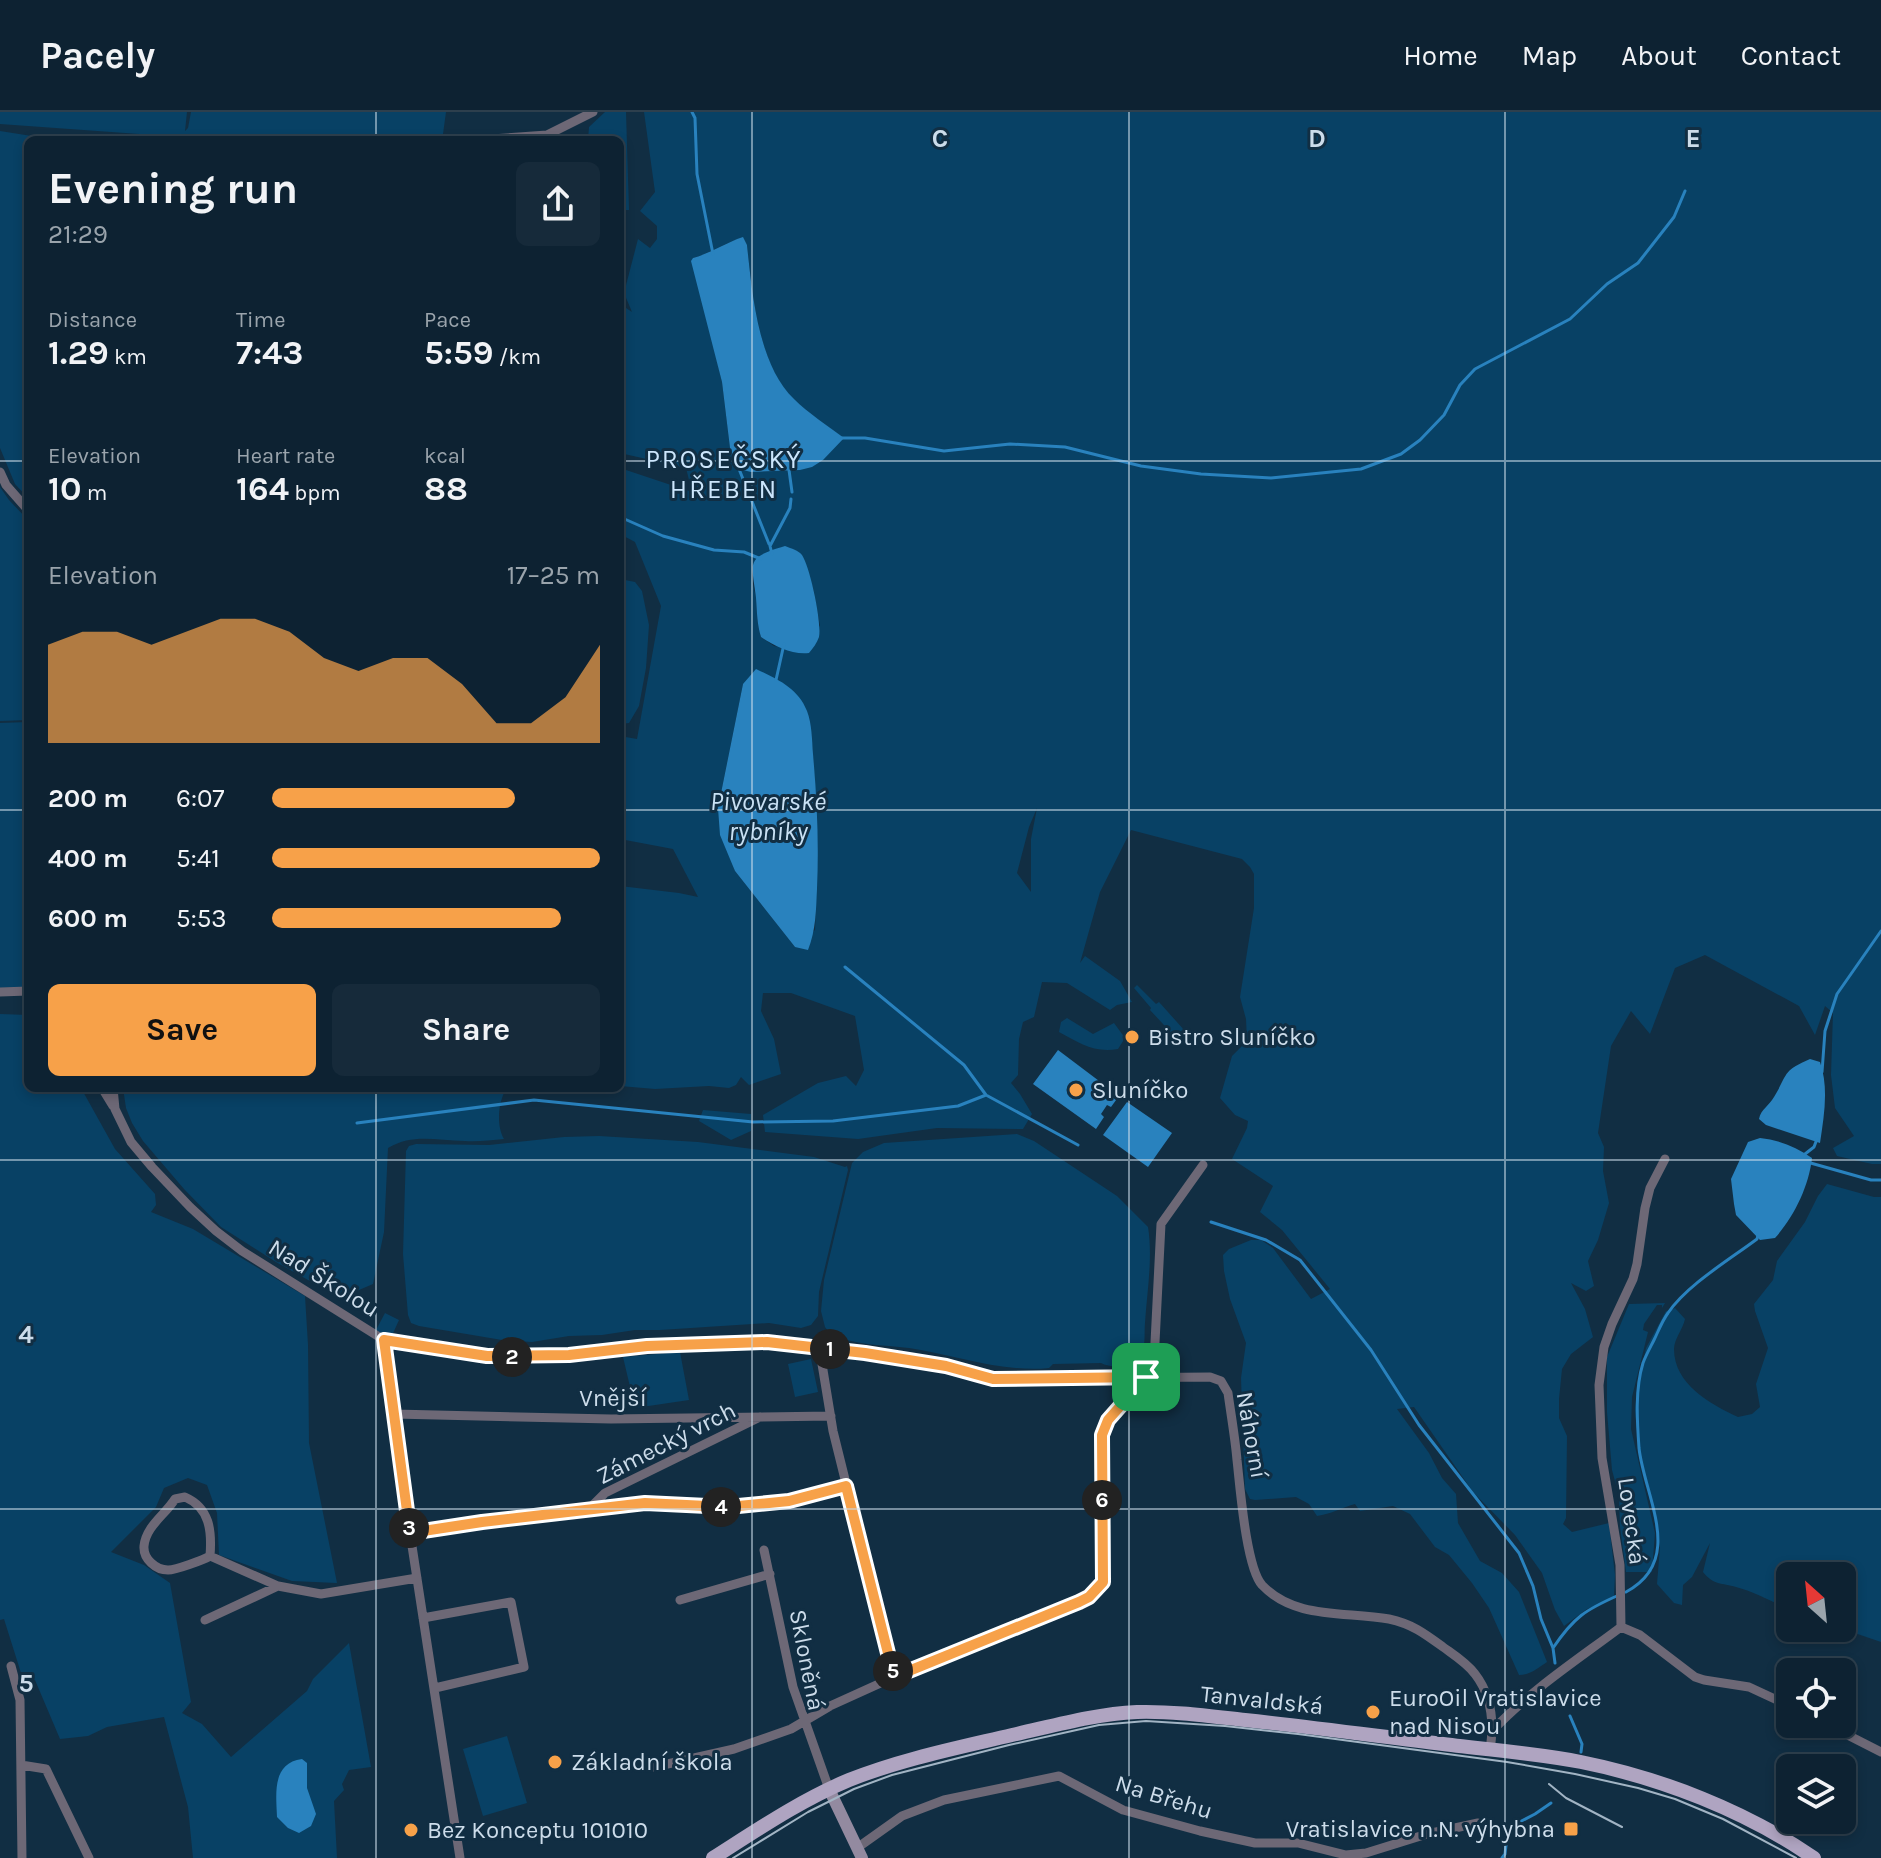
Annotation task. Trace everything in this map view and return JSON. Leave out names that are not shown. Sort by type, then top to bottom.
[{"type":"main road","name":"Tanvaldská","points":[[713,1858],[803,1802],[880,1769],[1078,1720],[1123,1713],[1187,1714],[1313,1727],[1577,1761],[1621,1770],[1659,1782],[1749,1821],[1814,1858]]},
{"type":"street","points":[[533,136],[547,135],[593,112]]},
{"type":"street","points":[[0,472],[6,485],[24,505]]},
{"type":"street","points":[[0,992],[24,991]]},
{"type":"street","name":"Nad Školou","points":[[104,1092],[131,1142],[216,1231],[242,1251],[384,1340],[460,1858]]},
{"type":"street","name":"Nad Školou","points":[[113,1092],[115,1109]]},
{"type":"street","name":"Lovecká","points":[[1621,1627],[1620,1565],[1602,1458],[1599,1385],[1604,1347],[1637,1264],[1650,1188],[1665,1159]]},
{"type":"street","points":[[860,1853],[829,1789],[804,1722],[830,1706],[894,1677],[1079,1602],[1095,1592],[1103,1582],[1102,1435],[1108,1420],[1146,1377],[1154,1362],[1161,1224],[1203,1165]]},
{"type":"street","name":"Náhorní","points":[[384,1340],[502,1357],[569,1355],[647,1346],[767,1342],[946,1366],[993,1379],[1210,1377],[1221,1381],[1228,1393],[1247,1544],[1259,1583],[1279,1599],[1301,1608],[1388,1619],[1417,1627],[1475,1674],[1484,1689],[1493,1730],[1490,1750]]},
{"type":"street","points":[[823,1348],[822,1364],[846,1486],[894,1677]]},
{"type":"street","name":"Vnější","points":[[394,1414],[611,1419],[831,1416]]},
{"type":"street","name":"Zámecký vrch","points":[[589,1509],[605,1493],[763,1416]]},
{"type":"street","name":"Zámecký vrch","points":[[410,1533],[645,1503],[728,1507],[789,1501],[846,1486]]},
{"type":"street","points":[[185,1497],[204,1510],[211,1540],[210,1556],[201,1562],[168,1570],[152,1564],[146,1556],[144,1544],[157,1518],[169,1509],[175,1499],[185,1497]]},
{"type":"street","name":"Skloněná","points":[[654,1767],[734,1749],[804,1722],[793,1687],[764,1550]]},
{"type":"street","points":[[210,1556],[278,1586],[321,1594],[417,1578]]},
{"type":"street","points":[[680,1600],[770,1574]]},
{"type":"street","points":[[205,1620],[278,1586]]},
{"type":"street","points":[[423,1618],[511,1602],[524,1667],[435,1688]]},
{"type":"street","points":[[1493,1730],[1534,1691],[1621,1627],[1640,1635],[1695,1677],[1749,1687],[1776,1700]]},
{"type":"street","points":[[11,1666],[20,1700],[22,1858]]},
{"type":"street","points":[[1854,1738],[1881,1752]]},
{"type":"street","points":[[21,1765],[46,1769],[89,1858]]},
{"type":"street","name":"Na Břehu","points":[[860,1853],[902,1816],[944,1800],[1059,1776],[1123,1810],[1255,1843],[1298,1843],[1334,1856],[1366,1853],[1427,1834],[1478,1823]]},
{"type":"shaded area","points":[[0,112],[187,112],[185,131],[191,112],[446,112],[443,134],[435,136],[167,136],[0,124]]},
{"type":"shaded area","points":[[605,112],[626,112],[629,210],[624,210],[624,136],[588,136],[589,127]]},
{"type":"shaded area","points":[[644,112],[1881,112],[1881,1164],[1837,1156],[1833,1148],[1854,1136],[1835,1108],[1831,1075],[1833,1013],[1825,1006],[1815,1035],[1799,1006],[1705,955],[1675,968],[1650,1034],[1631,1011],[1611,1046],[1598,1133],[1604,1147],[1603,1171],[1609,1203],[1588,1261],[1594,1286],[1586,1291],[1571,1283],[1585,1309],[1593,1337],[1571,1354],[1562,1369],[1559,1399],[1559,1418],[1567,1436],[1566,1518],[1563,1524],[1572,1532],[1609,1523],[1615,1575],[1614,1596],[1587,1609],[1564,1626],[1542,1573],[1515,1535],[1473,1492],[1414,1407],[1397,1409],[1456,1494],[1458,1523],[1480,1561],[1502,1573],[1519,1592],[1547,1662],[1534,1671],[1519,1675],[1489,1608],[1449,1555],[1435,1547],[1410,1514],[1393,1506],[1360,1511],[1355,1504],[1317,1516],[1309,1504],[1296,1497],[1255,1500],[1250,1499],[1245,1489],[1241,1378],[1246,1343],[1230,1299],[1223,1255],[1229,1249],[1251,1240],[1261,1240],[1273,1248],[1311,1299],[1330,1289],[1282,1230],[1260,1212],[1273,1186],[1232,1159],[1248,1121],[1235,1115],[1220,1098],[1232,1056],[1247,1041],[1246,1019],[1240,997],[1254,908],[1254,874],[1242,859],[1131,830],[1100,892],[1080,963],[1085,956],[1120,981],[1132,1002],[1110,1010],[1067,983],[1042,982],[1034,1017],[1023,1022],[1018,1075],[1011,1083],[1032,1114],[1023,1129],[937,1128],[858,1139],[765,1132],[763,1115],[818,1083],[846,1076],[856,1086],[864,1070],[855,1016],[791,993],[763,993],[761,1011],[774,1039],[781,1074],[749,1085],[741,1077],[736,1085],[729,1088],[624,1086],[624,886],[698,897],[673,849],[624,840],[624,737],[637,739],[661,606],[635,542],[624,536],[624,469],[692,492],[686,468],[624,454],[624,307],[632,312],[624,293],[638,239],[650,248],[657,239],[657,226],[640,211],[655,192]],"holes":[[[743,238],[747,245],[759,326],[772,367],[793,399],[843,438],[800,470],[751,472],[734,464],[730,448],[722,382],[693,258]],[[785,547],[804,559],[820,626],[784,648],[774,646],[761,637],[752,571],[761,556]],[[743,684],[811,732],[815,781],[815,930],[795,947],[735,871],[718,808]],[[1037,808],[1031,839],[1031,892],[1017,873]]]},
{"type":"shaded area","points":[[0,131],[32,136],[24,136],[24,494],[15,484],[0,448]]},
{"type":"shaded area","points":[[0,487],[24,516],[24,720],[0,721]]},
{"type":"shaded area","points":[[624,580],[635,582],[642,591],[649,625],[639,706],[629,723],[624,724]]},
{"type":"shaded area","points":[[24,722],[24,987],[0,988],[0,723]]},
{"type":"shaded area","points":[[1137,985],[1156,1004],[1159,1002],[1185,1031],[1176,1038],[1150,1010],[1134,988]]},
{"type":"shaded area","points":[[0,1014],[24,1015],[24,1092],[83,1092],[115,1149],[155,1194],[156,1205],[151,1212],[193,1229],[305,1296],[309,1443],[337,1583],[292,1581],[219,1555],[217,1513],[207,1485],[188,1478],[164,1488],[156,1507],[111,1552],[144,1565],[170,1583],[191,1702],[182,1713],[202,1724],[231,1757],[307,1691],[313,1679],[349,1643],[371,1767],[349,1770],[342,1784],[344,1790],[334,1801],[337,1858],[193,1858],[188,1807],[164,1717],[107,1727],[88,1736],[60,1739],[35,1680],[21,1673],[4,1619],[0,1620]]},
{"type":"shaded area","points":[[1067,1018],[1093,1034],[1114,1023],[1125,1038],[1118,1049],[1101,1050],[1087,1046],[1059,1032],[1061,1022]]},
{"type":"shaded area","points":[[124,1092],[505,1092],[499,1113],[504,1139],[416,1139],[388,1148],[384,1232],[373,1284],[352,1293],[340,1294],[276,1262],[221,1227],[143,1141],[126,1108]]},
{"type":"shaded area","points":[[703,1110],[751,1114],[751,1131],[731,1140],[699,1121]]},
{"type":"shaded area","points":[[1017,1134],[1034,1141],[1117,1196],[1148,1227],[1150,1263],[1144,1344],[1138,1359],[1122,1366],[1101,1363],[1014,1368],[909,1348],[860,1343],[831,1335],[825,1327],[821,1311],[824,1280],[852,1163],[863,1152],[884,1143]]},
{"type":"shaded area","points":[[599,1136],[698,1142],[814,1157],[847,1166],[819,1292],[818,1316],[811,1325],[801,1328],[769,1323],[635,1330],[532,1342],[502,1340],[411,1323],[403,1254],[406,1151],[409,1146],[489,1145]]},
{"type":"shaded area","points":[[1827,1184],[1881,1197],[1881,1642],[1856,1633],[1856,1562],[1776,1562],[1776,1603],[1710,1579],[1703,1572],[1710,1543],[1692,1577],[1683,1585],[1682,1605],[1674,1603],[1657,1584],[1660,1547],[1639,1450],[1635,1411],[1646,1348],[1666,1311],[1675,1308],[1685,1319],[1674,1349],[1680,1373],[1687,1382],[1705,1399],[1738,1417],[1752,1414],[1760,1407],[1756,1384],[1768,1348],[1754,1304],[1773,1280],[1777,1261],[1805,1222]]},
{"type":"shaded area","points":[[1665,1303],[1662,1308],[1662,1305],[1657,1305],[1644,1324],[1643,1330],[1648,1332],[1632,1397],[1631,1429],[1655,1533],[1652,1572],[1626,1572],[1619,1496],[1612,1470],[1607,1412],[1607,1357],[1629,1304]]},
{"type":"shaded area","points":[[385,1313],[399,1320],[390,1340],[376,1330]]},
{"type":"shaded area","points":[[680,1352],[689,1400],[635,1408],[623,1357]]},
{"type":"shaded area","points":[[811,1359],[818,1392],[795,1397],[788,1364]]},
{"type":"shaded area","points":[[507,1736],[527,1803],[483,1816],[463,1749]]},
{"type":"water","points":[[743,237],[747,245],[759,327],[772,367],[794,399],[844,438],[812,467],[751,472],[734,464],[722,382],[691,261]]},
{"type":"water","points":[[785,546],[802,555],[815,595],[819,637],[809,653],[784,649],[761,637],[754,563],[763,554]]},
{"type":"water","name":"Pivovarské rybníky","points":[[756,669],[792,690],[803,703],[810,721],[818,855],[815,920],[808,950],[795,947],[735,871],[720,835],[718,808],[743,684]]},
{"type":"water","name":"Sluníčko","points":[[1058,1050],[1119,1096],[1111,1107],[1107,1105],[1096,1129],[1033,1084]]},
{"type":"water","points":[[1810,1059],[1820,1062],[1824,1082],[1820,1143],[1766,1125],[1759,1119],[1787,1074]]},
{"type":"water","name":"Sluníčko","points":[[1127,1102],[1172,1133],[1148,1167],[1103,1135]]},
{"type":"water","points":[[1760,1138],[1787,1145],[1812,1158],[1800,1201],[1788,1221],[1775,1238],[1760,1240],[1736,1215],[1731,1179],[1748,1142]]},
{"type":"water","points":[[302,1759],[307,1763],[307,1788],[316,1814],[311,1826],[299,1833],[288,1828],[277,1817],[277,1789],[285,1766]]},
{"type":"waterway","points":[[692,112],[695,118],[697,174],[713,254]]},
{"type":"waterway","points":[[842,438],[865,438],[944,451],[1010,444],[1065,447],[1141,466],[1201,474],[1271,478],[1361,469],[1401,454],[1420,440],[1444,415],[1460,385],[1475,369],[1570,319],[1607,284],[1638,263],[1674,217],[1685,191]]},
{"type":"waterway","points":[[740,466],[769,544]]},
{"type":"waterway","points":[[789,470],[792,492]]},
{"type":"waterway","points":[[772,554],[770,546],[790,508],[791,499]]},
{"type":"waterway","points":[[624,519],[663,536],[714,550],[744,552],[761,559]]},
{"type":"waterway","points":[[776,680],[784,644]]},
{"type":"waterway","points":[[1822,1072],[1825,1031],[1837,994],[1881,931]]},
{"type":"waterway","points":[[845,967],[964,1065],[986,1095],[1078,1145]]},
{"type":"waterway","points":[[357,1123],[534,1100],[753,1122],[833,1121],[958,1106],[986,1095]]},
{"type":"waterway","points":[[1805,1154],[1814,1147],[1817,1139]]},
{"type":"waterway","points":[[1807,1162],[1881,1180]]},
{"type":"waterway","points":[[1211,1222],[1266,1240],[1300,1260],[1371,1350],[1419,1425],[1519,1553],[1533,1586],[1555,1663]]},
{"type":"waterway","points":[[1626,1592],[1644,1579],[1654,1563],[1658,1545],[1657,1526],[1639,1448],[1638,1394],[1643,1363],[1664,1319],[1676,1303],[1709,1273],[1757,1239],[1758,1235]]},
{"type":"waterway","points":[[1553,1648],[1581,1616],[1619,1595]]},
{"type":"waterway","points":[[1570,1716],[1582,1744],[1581,1752]]},
{"type":"waterway","points":[[1502,1858],[1508,1828],[1551,1803]]},
{"type":"tram line","points":[[733,1858],[808,1812],[854,1789],[892,1775],[1099,1725],[1146,1721],[1298,1734],[1575,1774],[1675,1799],[1723,1819],[1796,1858]]},
{"type":"tram line","points":[[1549,1784],[1566,1798],[1622,1827]]},
{"type":"place","name":"Bistro Sluníčko","points":[[1132,1037]]},
{"type":"place","name":"Sluníčko","points":[[1076,1090]]},
{"type":"place","name":"EuroOil Vratislavice nad Nisou","points":[[1373,1712]]},
{"type":"place","name":"Základní škola","points":[[555,1762]]},
{"type":"place","name":"Vratislavice n.N. výhybna","points":[[1571,1829]]},
{"type":"place","name":"Bez Konceptu 101010","points":[[411,1830]]},
{"type":"district","name":"PROSEČSKÝ HŘEBEN","points":[[724,474]]},
{"type":"route","points":[[384,1340],[502,1357],[569,1355],[647,1346],[767,1342],[946,1366],[993,1379],[1146,1377],[1108,1420],[1102,1435],[1103,1582],[1095,1592],[1079,1602],[894,1677],[846,1486],[789,1501],[728,1507],[645,1503],[410,1533],[384,1340]]}]
